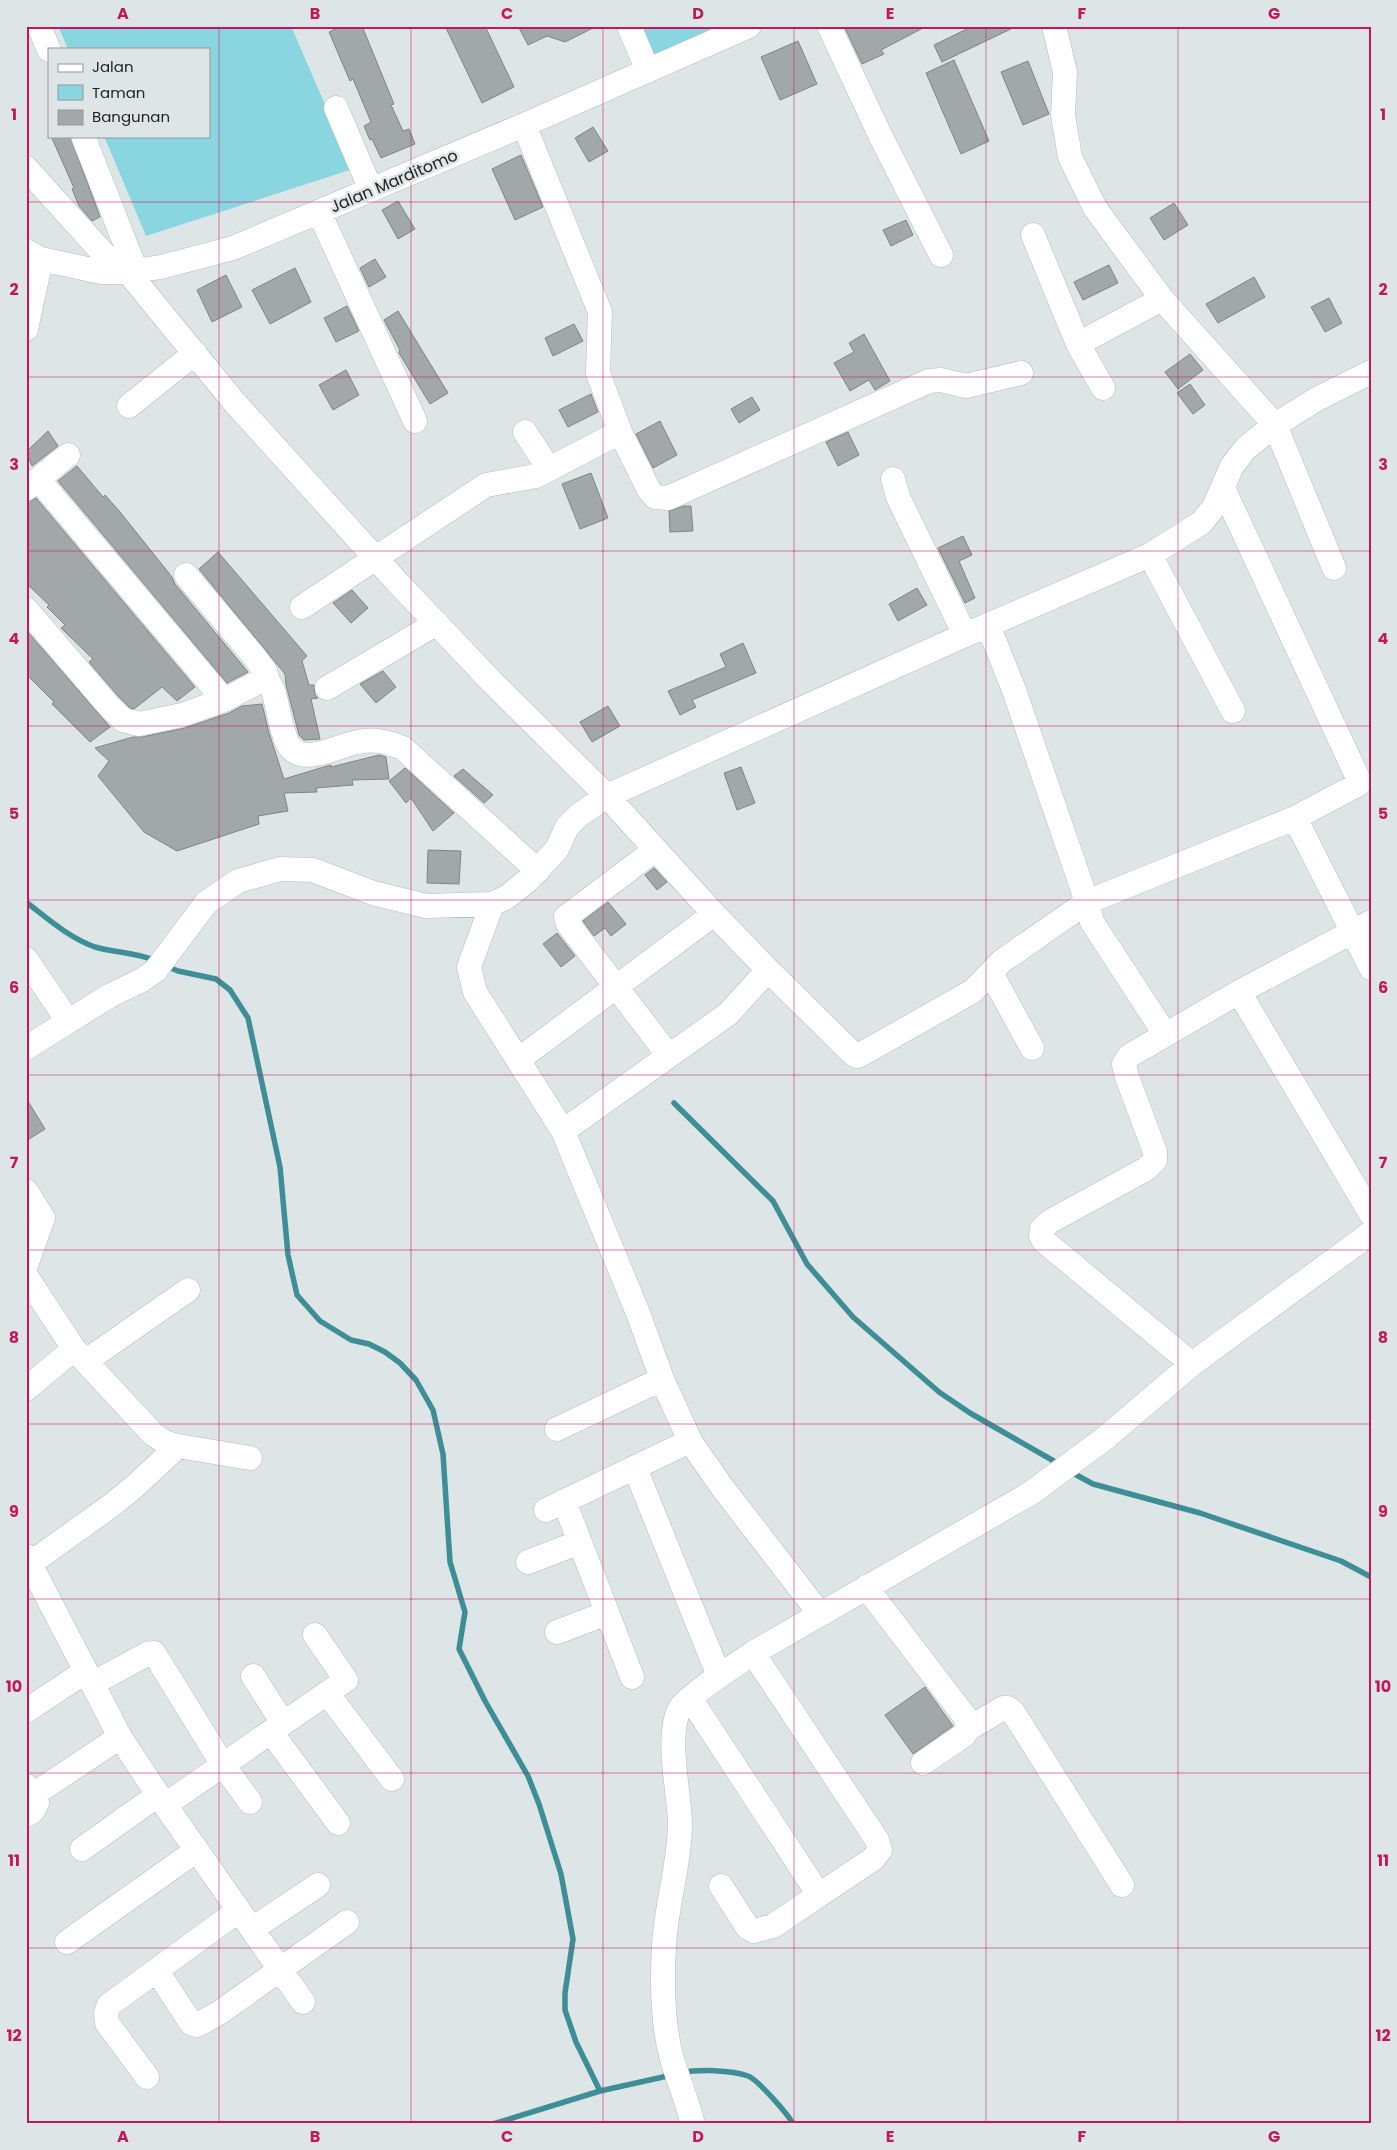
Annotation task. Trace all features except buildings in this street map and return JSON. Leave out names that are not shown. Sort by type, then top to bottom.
[{"type":"street","points":[[39,26],[48,48]]},
{"type":"street","points":[[629,26],[648,71]]},
{"type":"street","name":"Jalan Marditomo","points":[[34,255],[101,272],[128,272],[161,267],[233,248],[524,125],[749,26]]},
{"type":"street","points":[[829,26],[881,137],[941,255]]},
{"type":"street","points":[[1054,26],[1066,72],[1063,115],[1070,157],[1095,208],[1162,300],[1275,424],[1334,568]]},
{"type":"street","points":[[336,108],[371,190]]},
{"type":"street","points":[[524,125],[600,312],[598,373],[620,432],[649,490],[655,497],[668,498],[929,381],[941,380],[963,386],[1021,373]]},
{"type":"street","points":[[84,138],[128,272]]},
{"type":"street","points":[[26,168],[128,272],[235,403],[377,559],[493,682],[608,796],[655,850],[768,970],[857,1056],[973,990],[1002,961],[1088,902],[1295,818],[1365,781],[1223,488]]},
{"type":"street","points":[[319,212],[416,422]]},
{"type":"street","points":[[1033,235],[1078,344],[1103,388]]},
{"type":"street","points":[[26,329],[34,255]]},
{"type":"street","points":[[1078,344],[1162,300]]},
{"type":"street","points":[[129,406],[195,353]]},
{"type":"street","points":[[26,1048],[161,963],[206,903],[238,881],[280,869],[314,870],[373,893],[426,906],[492,904],[507,897],[538,871],[557,849],[567,827],[579,815],[608,796],[965,635],[1150,555],[1201,523],[1214,508],[1232,466],[1246,448],[1275,424],[1317,399],[1371,372]]},
{"type":"street","points":[[525,432],[548,469]]},
{"type":"street","points":[[302,607],[486,485],[536,476],[620,432]]},
{"type":"street","points":[[68,455],[32,484],[224,700]]},
{"type":"street","points":[[893,479],[898,497],[965,635]]},
{"type":"street","points":[[1150,555],[1233,711]]},
{"type":"street","points":[[186,575],[253,655],[265,671],[269,683]]},
{"type":"street","points":[[26,609],[123,720],[139,724],[182,715],[224,700],[264,679],[274,690],[287,743],[296,753],[310,755],[358,742],[383,740],[403,748],[538,871]]},
{"type":"street","points":[[327,688],[437,623]]},
{"type":"street","points":[[988,625],[1014,690],[1088,902],[1092,922],[1165,1034]]},
{"type":"street","points":[[1295,818],[1362,927],[1371,968]]},
{"type":"street","points":[[655,850],[566,918],[568,924],[669,1056]]},
{"type":"street","points":[[492,904],[468,967],[475,992],[563,1131],[638,1313],[662,1379],[690,1441],[722,1487],[820,1614]]},
{"type":"street","points":[[518,1060],[714,914]]},
{"type":"street","points":[[1192,1364],[1045,1242],[1040,1232],[1049,1222],[1146,1168],[1155,1160],[1155,1152],[1127,1077],[1124,1064],[1129,1056],[1239,992],[1362,927]]},
{"type":"street","points":[[26,959],[68,1021]]},
{"type":"street","points":[[563,1131],[728,1014],[768,970]]},
{"type":"street","points":[[991,973],[1032,1048]]},
{"type":"street","points":[[1239,992],[1371,1214]]},
{"type":"street","points":[[26,1191],[43,1218],[26,1265]]},
{"type":"street","points":[[693,2124],[672,2058],[667,2030],[663,1978],[664,1944],[677,1865],[680,1823],[674,1723],[679,1708],[719,1676],[754,1653],[1031,1493],[1104,1439],[1192,1364],[1371,1233]]},
{"type":"street","points":[[26,1276],[80,1355],[153,1434],[166,1443],[178,1446],[250,1458]]},
{"type":"street","points":[[26,1389],[188,1290]]},
{"type":"street","points":[[557,1429],[662,1379]]},
{"type":"street","points":[[632,1678],[580,1542],[555,1505],[690,1441]]},
{"type":"street","points":[[178,1446],[112,1505],[28,1560],[120,1737],[161,1800],[303,2002]]},
{"type":"street","points":[[635,1468],[719,1676]]},
{"type":"street","points":[[528,1562],[580,1542]]},
{"type":"street","points":[[866,1587],[966,1718],[968,1729]]},
{"type":"street","points":[[557,1632],[607,1613]]},
{"type":"street","points":[[82,1849],[161,1800],[224,1765],[346,1680],[315,1635]]},
{"type":"street","points":[[26,1711],[89,1677],[154,1653],[224,1765],[250,1802]]},
{"type":"street","points":[[721,1886],[748,1928],[754,1932],[772,1926],[874,1859],[880,1850],[877,1840],[754,1653]]},
{"type":"street","points":[[253,1676],[277,1727],[338,1823]]},
{"type":"street","points":[[327,1693],[392,1779]]},
{"type":"street","points":[[690,1698],[819,1895]]},
{"type":"street","points":[[923,1763],[952,1744],[968,1729],[1003,1708],[1008,1708],[1013,1712],[1122,1885]]},
{"type":"street","points":[[28,1799],[120,1737]]},
{"type":"street","points":[[67,1942],[197,1850]]},
{"type":"street","points":[[147,2077],[107,2023],[106,2013],[109,2005],[157,1971],[246,1919],[318,1885]]},
{"type":"street","points":[[157,1971],[191,2023],[197,2025],[219,2013],[347,1922]]},
{"type":"green space","points":[[58,26],[291,26],[353,169],[146,236],[105,138],[210,138],[210,48],[68,48]]},
{"type":"green space","points":[[635,26],[720,26],[648,57]]},
{"type":"waterway","points":[[26,902],[59,927],[85,943],[156,961]]},
{"type":"waterway","points":[[166,966],[178,971],[216,979],[230,990],[248,1018],[280,1167],[288,1255],[297,1295],[320,1321],[351,1340],[369,1344],[385,1352],[400,1363],[416,1380],[433,1410],[443,1454],[450,1562],[465,1612],[459,1649],[485,1701],[528,1776],[539,1804],[561,1874],[573,1939],[565,1993],[565,2010],[576,2042],[600,2091]]},
{"type":"waterway","points":[[674,1103],[773,1201],[807,1264],[853,1317],[939,1392],[970,1413],[1059,1464]]},
{"type":"waterway","points":[[1071,1472],[1093,1484],[1200,1513],[1341,1561],[1371,1577]]},
{"type":"waterway","points":[[681,2073],[714,2071],[733,2072],[748,2076],[772,2097],[793,2124]]},
{"type":"waterway","points":[[493,2124],[600,2091],[672,2075]]}]
